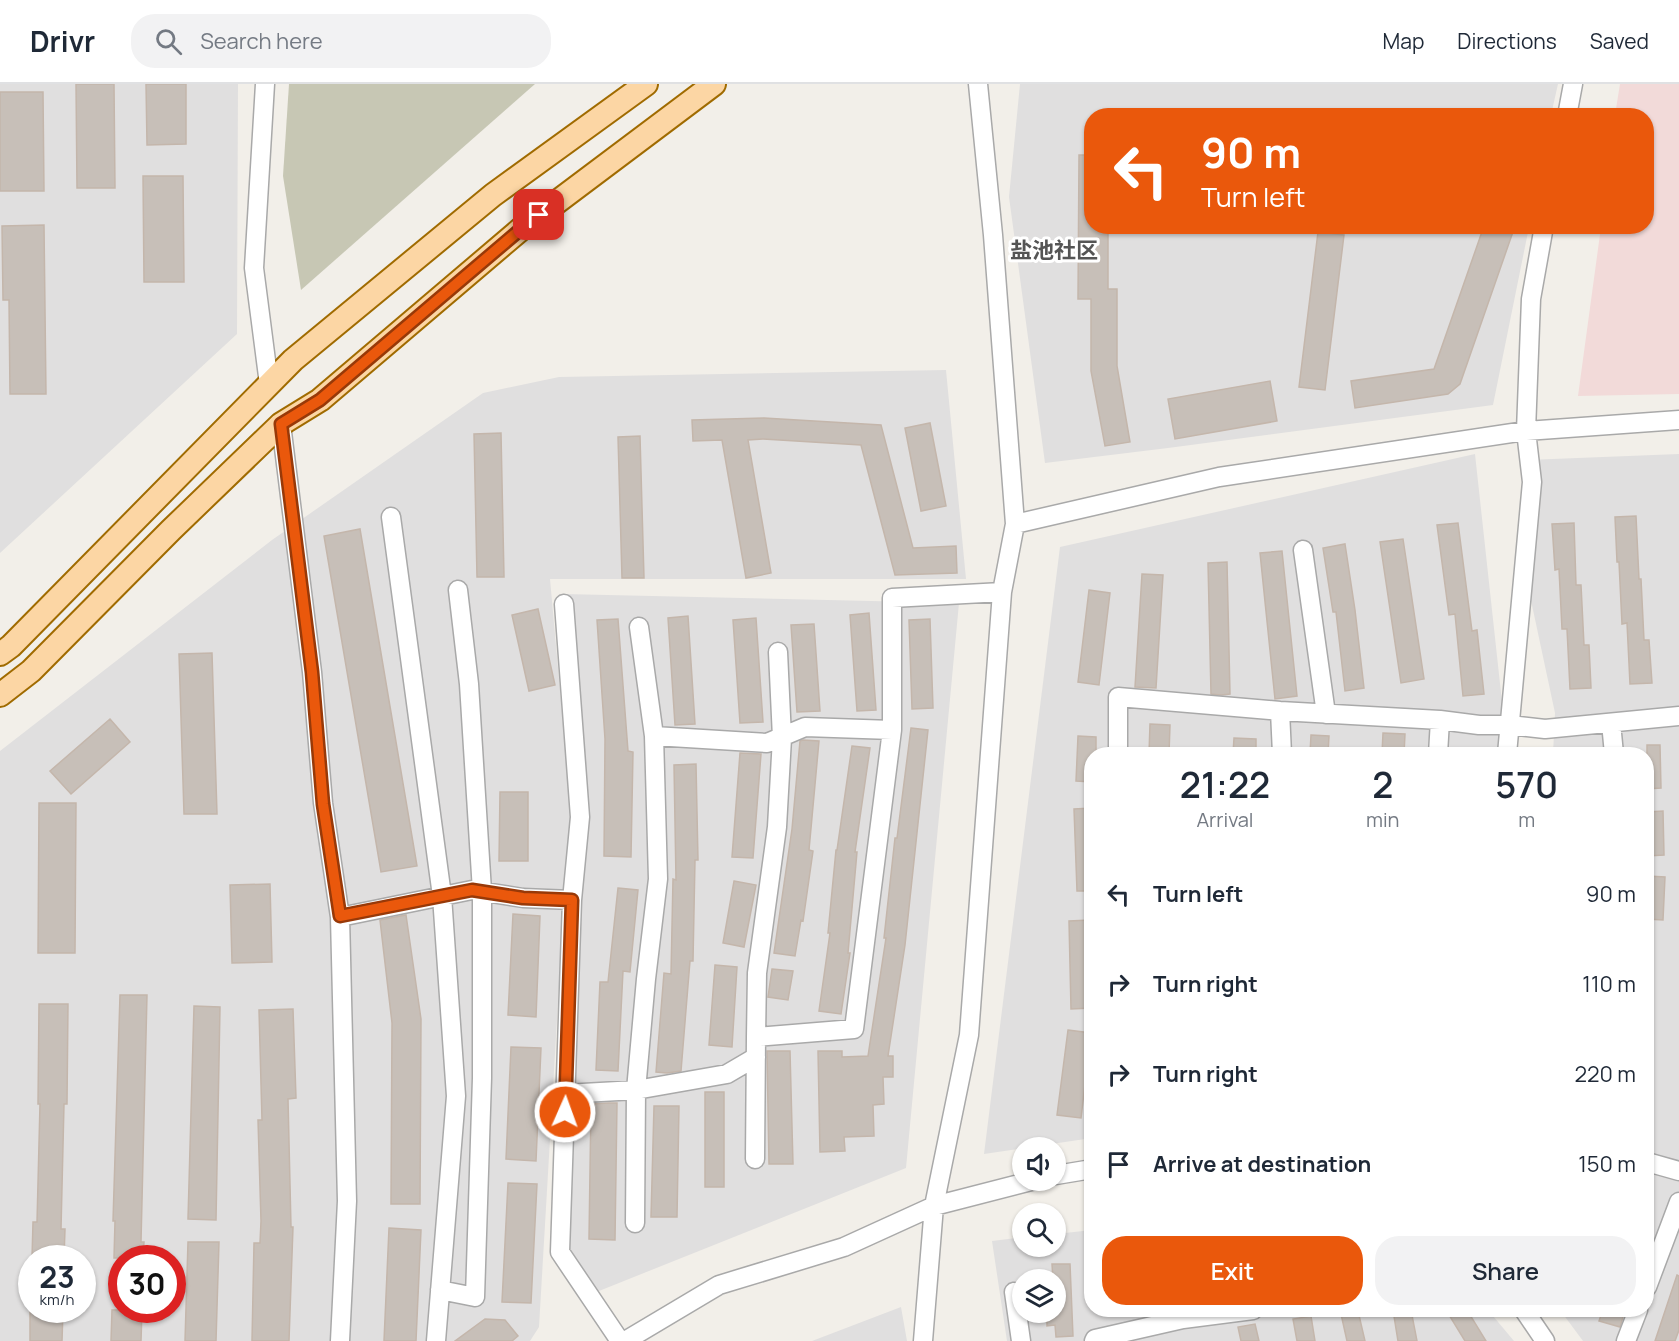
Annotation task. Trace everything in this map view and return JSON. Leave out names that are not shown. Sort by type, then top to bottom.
[{"type":"main road","points":[[0,654],[11,646],[293,360],[493,195],[646,84]]},
{"type":"main road","points":[[0,695],[31,671],[171,530],[281,424],[320,400],[521,229],[714,84]]},
{"type":"street","points":[[265,84],[254,268],[269,384]]},
{"type":"street","points":[[923,1341],[934,1206],[969,1035],[1002,592],[1015,524],[993,236],[978,84]]},
{"type":"street","points":[[1569,108],[1574,84]]},
{"type":"street","points":[[1508,747],[1532,482],[1526,431],[1531,299],[1543,234]]},
{"type":"street","points":[[1015,524],[1219,477],[1526,431],[1679,420]]},
{"type":"street","points":[[281,424],[312,672],[323,804],[340,916],[348,1201],[340,1341]]},
{"type":"street","points":[[392,517],[442,896],[456,1096],[436,1341]]},
{"type":"street","points":[[1303,550],[1326,714]]},
{"type":"street","points":[[440,1290],[475,1297],[482,1078],[482,891],[470,684],[458,590]]},
{"type":"street","points":[[756,1037],[854,1029],[892,730],[892,598],[1002,592]]},
{"type":"street","points":[[564,604],[580,817],[572,900],[560,1252],[622,1341],[719,1285],[844,1247],[934,1206],[1012,1186]]},
{"type":"street","points":[[635,1223],[636,1090],[658,879],[654,736],[639,627]]},
{"type":"street","points":[[755,1159],[757,973],[777,827],[782,738],[778,652]]},
{"type":"street","points":[[1118,747],[1118,697],[1545,729],[1679,716]]},
{"type":"street","points":[[1281,711],[1282,747]]},
{"type":"street","points":[[1438,747],[1440,720]]},
{"type":"street","points":[[1611,723],[1613,747]]},
{"type":"street","points":[[654,736],[767,743],[805,727],[892,730]]},
{"type":"street","points":[[340,916],[472,890],[523,898],[572,900]]},
{"type":"street","points":[[565,1094],[636,1090],[727,1074],[756,1057]]},
{"type":"street","points":[[1654,1164],[1679,1171]]},
{"type":"street","points":[[1066,1173],[1084,1170]]},
{"type":"street","points":[[1654,1268],[1679,1202]]},
{"type":"street","points":[[1094,1341],[1172,1317]]},
{"type":"street","points":[[1529,1317],[1545,1341]]},
{"type":"street","points":[[1626,1341],[1635,1317]]},
{"type":"street","points":[[1018,1323],[1021,1341]]},
{"type":"shaded area","points":[[0,84],[238,84],[237,334],[0,553]]},
{"type":"shaded area","points":[[289,84],[535,84],[301,290],[283,176]]},
{"type":"shaded area","points":[[1020,84],[1558,84],[1553,108],[1084,108],[1084,234],[1528,234],[1493,405],[1045,463],[1009,197]]},
{"type":"shaded area","points":[[1620,84],[1679,84],[1679,394],[1578,396],[1600,234],[1654,234],[1654,108],[1616,108]]},
{"type":"shaded area","points":[[946,370],[966,579],[550,579],[572,823],[563,917],[539,1327],[530,1341],[0,1341],[0,751],[272,540],[483,393],[559,377]]},
{"type":"shaded area","points":[[1475,454],[1503,711],[1498,747],[1084,747],[1084,1139],[1066,1142],[1066,1137],[1012,1137],[1012,1150],[984,1154],[1060,547]]},
{"type":"shaded area","points":[[1679,454],[1679,1341],[1583,1341],[1565,1317],[1654,1317],[1654,747],[1553,747],[1555,713],[1526,577],[1527,460]]},
{"type":"shaded area","points":[[563,594],[959,603],[906,1168],[589,1295],[560,1252],[579,876]]},
{"type":"shaded area","points":[[1084,1231],[1084,1317],[1494,1317],[1514,1341],[1007,1341],[992,1241],[1012,1238],[1012,1257],[1066,1257],[1066,1233]]},
{"type":"shaded area","points":[[901,1307],[907,1341],[812,1341]]},
{"type":"building","points":[[76,84],[114,84],[115,188],[77,188]]},
{"type":"building","points":[[146,84],[186,84],[186,144],[147,145]]},
{"type":"building","points":[[0,92],[43,92],[44,191],[0,191]]},
{"type":"building","points":[[1079,155],[1084,155],[1084,234],[1108,234],[1108,289],[1117,289],[1117,366],[1130,442],[1105,446],[1091,371],[1091,299],[1078,299]]},
{"type":"building","points":[[143,176],[183,176],[184,282],[144,282]]},
{"type":"building","points":[[44,225],[46,394],[10,394],[9,300],[3,300],[2,226]]},
{"type":"building","points":[[1318,234],[1344,235],[1325,390],[1299,387]]},
{"type":"building","points":[[1481,234],[1512,234],[1460,384],[1448,394],[1355,408],[1351,381],[1434,369]]},
{"type":"building","points":[[1270,381],[1277,421],[1175,439],[1168,399]]},
{"type":"building","points":[[764,418],[881,425],[913,548],[956,546],[957,573],[895,575],[861,445],[763,439],[748,440],[771,573],[746,578],[722,440],[693,441],[692,420]]},
{"type":"building","points":[[930,423],[946,506],[921,511],[905,428]]},
{"type":"building","points":[[501,433],[504,577],[477,577],[474,434]]},
{"type":"building","points":[[640,436],[644,578],[622,578],[618,437]]},
{"type":"building","points":[[1636,516],[1644,640],[1649,640],[1652,683],[1630,684],[1627,623],[1622,624],[1615,517]]},
{"type":"building","points":[[1458,523],[1472,631],[1477,630],[1484,694],[1463,696],[1455,614],[1449,615],[1437,525]]},
{"type":"building","points":[[1574,523],[1576,585],[1581,585],[1584,645],[1589,645],[1591,688],[1570,689],[1567,629],[1562,629],[1559,569],[1555,570],[1552,524]]},
{"type":"building","points":[[360,529],[417,866],[381,872],[324,536]]},
{"type":"building","points":[[1403,539],[1424,679],[1401,683],[1380,542]]},
{"type":"building","points":[[1345,544],[1364,688],[1345,691],[1336,612],[1333,612],[1323,548]]},
{"type":"building","points":[[1282,551],[1297,696],[1275,699],[1260,553]]},
{"type":"building","points":[[1227,562],[1230,694],[1221,695],[1211,694],[1208,563]]},
{"type":"building","points":[[1142,574],[1163,575],[1156,688],[1135,687]]},
{"type":"building","points":[[1089,590],[1110,593],[1099,685],[1078,682]]},
{"type":"building","points":[[538,609],[555,685],[529,691],[512,615]]},
{"type":"building","points":[[869,613],[876,710],[857,711],[850,615]]},
{"type":"building","points":[[688,616],[695,724],[675,725],[668,618]]},
{"type":"building","points":[[756,618],[763,722],[740,723],[733,620]]},
{"type":"building","points":[[618,619],[628,751],[633,752],[631,857],[604,856],[605,739],[597,620]]},
{"type":"building","points":[[930,619],[933,708],[912,709],[909,620]]},
{"type":"building","points":[[814,624],[820,711],[797,712],[791,625]]},
{"type":"building","points":[[212,653],[217,814],[184,814],[179,654]]},
{"type":"building","points":[[110,719],[130,742],[71,794],[50,771]]},
{"type":"building","points":[[1150,724],[1170,725],[1169,747],[1149,747]]},
{"type":"building","points":[[911,728],[928,730],[905,945],[888,1056],[893,1056],[893,1077],[883,1077],[884,1104],[873,1105],[874,1136],[844,1137],[845,1151],[820,1152],[818,1051],[842,1051],[842,1057],[868,1056],[886,938],[884,938],[895,838],[897,838]]},
{"type":"building","points":[[1383,733],[1405,734],[1404,747],[1382,747]]},
{"type":"building","points":[[1311,735],[1329,736],[1328,747],[1310,747]]},
{"type":"building","points":[[1078,736],[1096,737],[1096,747],[1084,747],[1084,782],[1076,781]]},
{"type":"building","points":[[1234,738],[1256,739],[1256,747],[1233,747]]},
{"type":"building","points":[[800,741],[819,741],[809,850],[813,851],[803,921],[801,920],[795,956],[774,953],[792,829]]},
{"type":"building","points":[[1647,745],[1660,745],[1661,788],[1654,788],[1654,747],[1647,747]]},
{"type":"building","points":[[852,746],[870,748],[855,852],[857,852],[848,953],[850,953],[841,1014],[819,1011],[830,933],[828,933],[836,850]]},
{"type":"building","points":[[740,753],[761,754],[753,858],[732,857]]},
{"type":"building","points":[[696,764],[698,860],[695,860],[693,961],[690,961],[681,1071],[656,1072],[664,973],[671,974],[673,879],[676,880],[674,765]]},
{"type":"building","points":[[500,792],[528,792],[528,861],[499,861]]},
{"type":"building","points":[[39,803],[76,803],[75,953],[38,953]]},
{"type":"building","points":[[1084,808],[1084,891],[1077,891],[1074,809]]},
{"type":"building","points":[[1663,811],[1664,855],[1654,856],[1654,812]]},
{"type":"building","points":[[1654,876],[1665,877],[1663,920],[1654,919]]},
{"type":"building","points":[[734,881],[756,885],[744,947],[723,943]]},
{"type":"building","points":[[270,884],[272,962],[232,963],[230,885]]},
{"type":"building","points":[[618,888],[638,890],[630,972],[623,971],[618,1071],[596,1070],[600,982],[608,982]]},
{"type":"building","points":[[513,914],[540,916],[536,1017],[508,1015]]},
{"type":"building","points":[[406,915],[421,1019],[420,1204],[391,1204],[392,1023],[380,920]]},
{"type":"building","points":[[1084,920],[1084,1008],[1071,1009],[1069,921]]},
{"type":"building","points":[[715,965],[737,967],[732,1047],[709,1045]]},
{"type":"building","points":[[772,969],[793,971],[788,1000],[768,997]]},
{"type":"building","points":[[120,995],[147,995],[141,1242],[144,1242],[144,1245],[114,1245],[115,1221],[113,1221]]},
{"type":"building","points":[[39,1004],[68,1004],[67,1104],[64,1104],[61,1229],[65,1229],[64,1245],[32,1245],[33,1222],[37,1222],[40,1104],[38,1104]]},
{"type":"building","points":[[194,1006],[220,1007],[216,1220],[188,1219]]},
{"type":"building","points":[[293,1009],[296,1098],[288,1099],[291,1227],[293,1227],[289,1341],[252,1341],[254,1243],[260,1243],[261,1221],[258,1120],[262,1120],[259,1010]]},
{"type":"building","points":[[1068,1030],[1084,1032],[1084,1092],[1081,1118],[1057,1115]]},
{"type":"building","points":[[511,1047],[541,1048],[536,1161],[506,1159]]},
{"type":"building","points":[[767,1051],[790,1051],[793,1164],[769,1164]]},
{"type":"building","points":[[705,1092],[724,1092],[724,1187],[705,1187]]},
{"type":"building","points":[[617,1103],[615,1240],[589,1239],[591,1104]]},
{"type":"building","points":[[654,1106],[679,1106],[677,1217],[651,1217]]},
{"type":"building","points":[[508,1183],[537,1184],[531,1303],[502,1302]]},
{"type":"building","points":[[389,1228],[421,1230],[416,1341],[384,1341]]},
{"type":"building","points":[[188,1242],[219,1242],[216,1341],[185,1341]]},
{"type":"building","points":[[1052,1264],[1070,1264],[1073,1336],[1056,1337],[1055,1325],[1047,1326],[1047,1323],[1066,1323],[1066,1269],[1052,1269]]},
{"type":"building","points":[[1677,1275],[1679,1276],[1679,1330],[1675,1341],[1655,1341]]},
{"type":"building","points":[[1311,1317],[1315,1341],[1297,1341],[1293,1319]]},
{"type":"building","points":[[1342,1317],[1359,1317],[1365,1341],[1347,1341]]},
{"type":"building","points":[[1394,1317],[1412,1317],[1417,1341],[1398,1341]]},
{"type":"building","points":[[1450,1317],[1471,1317],[1486,1341],[1465,1341]]},
{"type":"building","points":[[1600,1317],[1623,1317],[1620,1327],[1599,1321]]},
{"type":"building","points":[[485,1319],[505,1320],[518,1336],[512,1341],[455,1341]]},
{"type":"building","points":[[30,1323],[63,1323],[62,1341],[30,1341]]},
{"type":"building","points":[[112,1323],[142,1323],[141,1341],[111,1341]]},
{"type":"building","points":[[1255,1324],[1259,1341],[1241,1341],[1238,1327]]},
{"type":"district","name":"盐池社区","points":[[1054,250]]},
{"type":"route","points":[[539,215],[320,400],[281,424],[312,672],[323,804],[340,916],[472,890],[523,898],[572,900],[565,1112]]}]
